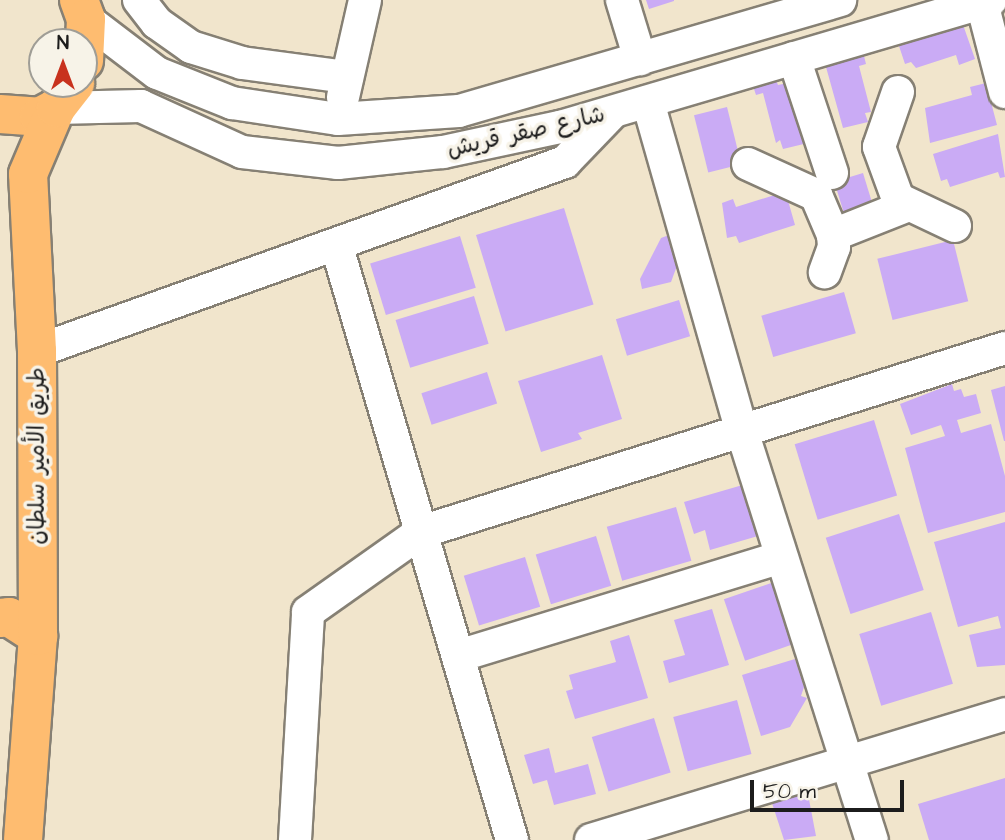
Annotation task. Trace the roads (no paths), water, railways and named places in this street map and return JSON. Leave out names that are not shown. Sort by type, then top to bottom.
[{"type":"main road","points":[[77,6],[80,28]]},
{"type":"main road","points":[[0,114],[39,117],[63,98]]},
{"type":"main road","name":"طريق الأمير سلطان","points":[[23,840],[36,654],[37,351],[28,174],[64,98]]},
{"type":"main road","points":[[0,618],[9,617],[36,654],[10,689],[0,689]]},
{"type":"street","points":[[139,0],[157,23],[191,47],[242,63],[347,77]]},
{"type":"street","points":[[338,119],[365,0]]},
{"type":"street","points":[[622,0],[640,59]]},
{"type":"street","name":"شارع صقر قريش","points":[[77,6],[158,73],[232,103],[338,119],[459,111],[840,0]]},
{"type":"street","points":[[987,1],[1005,92]]},
{"type":"street","name":"شارع صقر قريش","points":[[80,98],[141,106],[242,152],[338,163],[443,152],[613,112],[987,1]]},
{"type":"street","points":[[794,58],[832,173]]},
{"type":"street","points":[[898,92],[879,147],[898,199],[906,206],[955,226]]},
{"type":"street","points":[[648,102],[742,431],[872,840]]},
{"type":"street","points":[[37,351],[337,247],[565,162],[613,112]]},
{"type":"street","points":[[799,185],[881,156]]},
{"type":"street","points":[[748,164],[816,195],[833,235],[834,247],[825,272]]},
{"type":"street","points":[[833,235],[906,206]]},
{"type":"street","points":[[337,247],[512,840]]},
{"type":"street","points":[[295,840],[308,612],[422,532],[1005,348]]},
{"type":"street","points":[[458,656],[781,557]]},
{"type":"street","points":[[590,840],[1005,714]]}]
